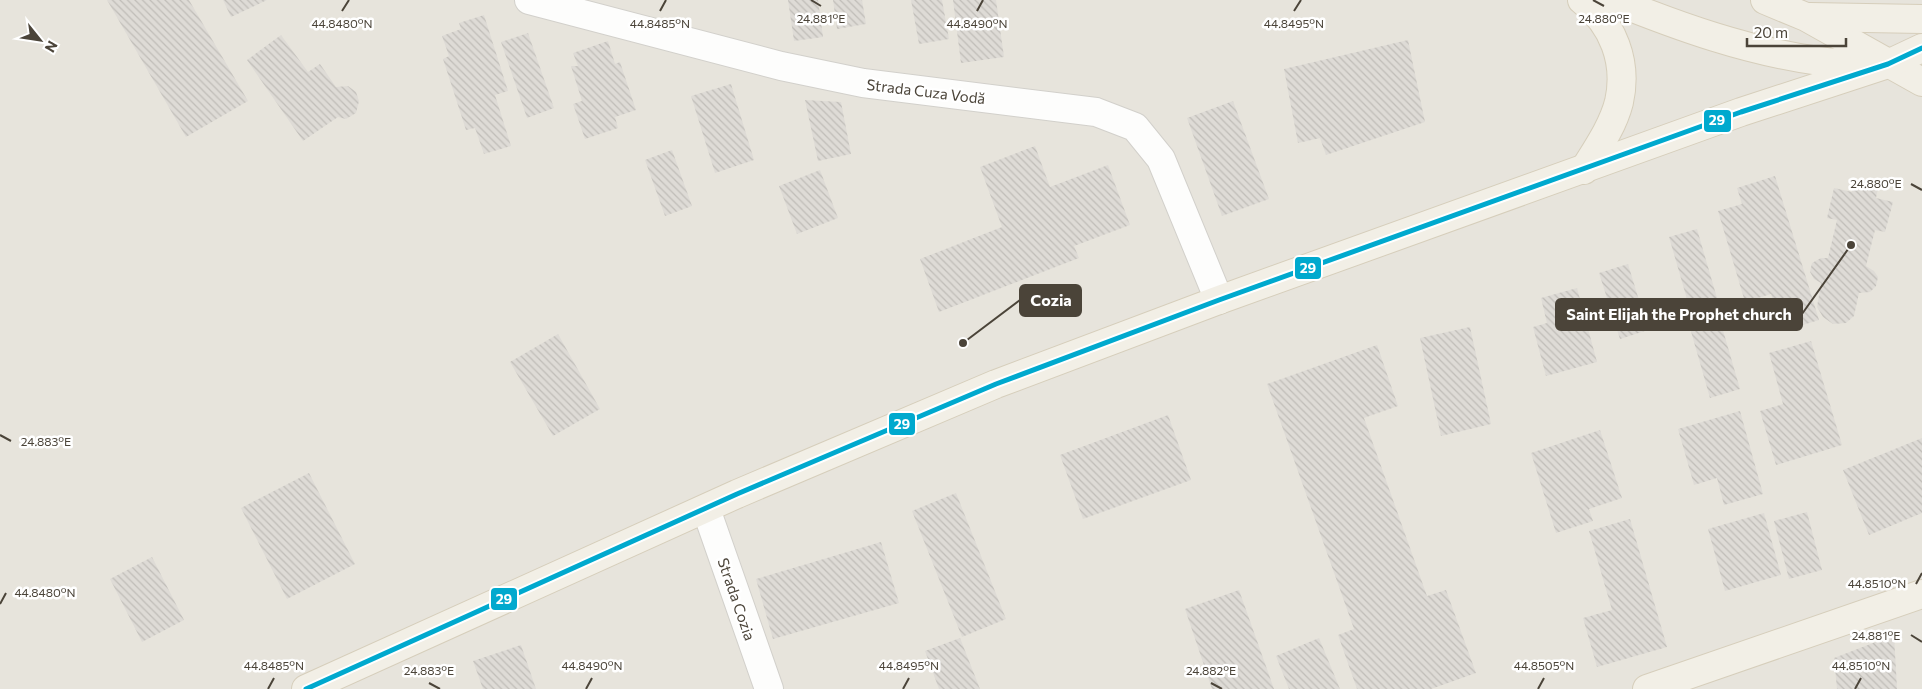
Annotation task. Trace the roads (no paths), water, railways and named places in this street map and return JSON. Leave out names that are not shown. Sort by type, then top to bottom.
[{"type":"main road","points":[[1582,0],[1606,24],[1618,48],[1622,73],[1619,102],[1606,134],[1584,170]]},
{"type":"main road","points":[[1613,0],[1682,27],[1753,49],[1821,62],[1888,64]]},
{"type":"main road","points":[[1765,0],[1806,17],[1922,82]]},
{"type":"main road","points":[[1806,17],[1922,19]]},
{"type":"main road","points":[[306,689],[706,509],[996,384],[1219,300],[1741,112],[1888,64],[1922,48]]},
{"type":"main road","points":[[1647,689],[1922,594]]},
{"type":"street","name":"Strada Cuza Vodă","points":[[529,0],[781,66],[864,83],[1096,112],[1135,127],[1161,159],[1219,300]]},
{"type":"street","name":"Strada Cozia","points":[[706,509],[769,689]]},
{"type":"place","name":"Saint Elijah the Prophet church","points":[[1851,245]]},
{"type":"place","name":"Cozia","points":[[963,343]]}]
